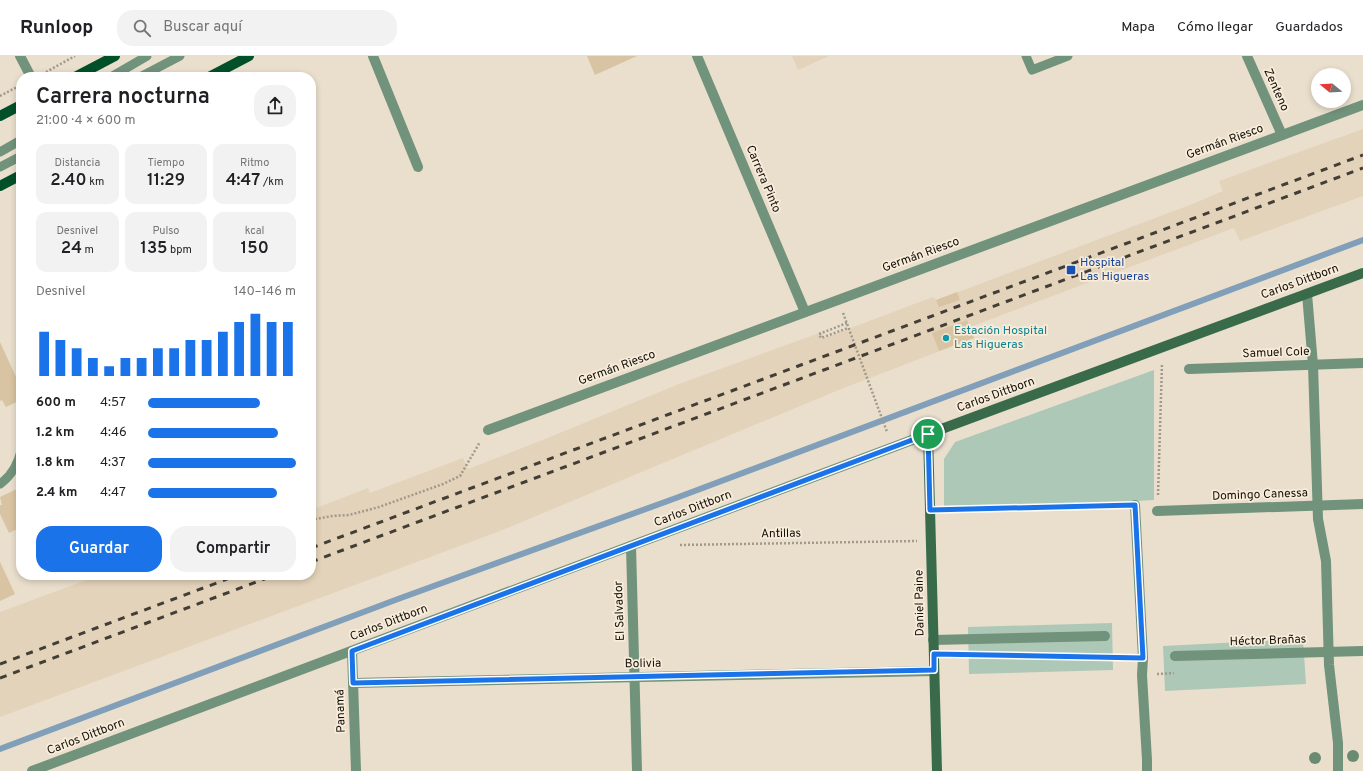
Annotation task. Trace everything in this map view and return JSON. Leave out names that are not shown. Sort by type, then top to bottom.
[{"type":"main road","points":[[85,72],[115,56]]},
{"type":"main road","points":[[219,72],[249,56]]},
{"type":"main road","points":[[0,116],[16,108]]},
{"type":"main road","points":[[0,186],[16,178]]},
{"type":"street","points":[[20,56],[28,72]]},
{"type":"street","points":[[373,56],[418,167]]},
{"type":"street","name":"Carrera Pinto","points":[[697,56],[805,312]]},
{"type":"street","name":"Zenteno","points":[[1247,56],[1282,135]]},
{"type":"street","name":"Germán Riesco","points":[[488,430],[1363,105]]},
{"type":"street","name":"Carlos Dittborn","points":[[32,771],[928,434],[1363,273]]},
{"type":"street","points":[[1307,294],[1312,365],[1317,506],[1326,561],[1328,652],[1338,743],[1338,771]]},
{"type":"street","name":"Samuel Cole","points":[[1189,369],[1363,364]]},
{"type":"street","name":"Daniel Paine","points":[[928,434],[937,771]]},
{"type":"street","name":"Domingo Canessa","points":[[1157,511],[1363,504]]},
{"type":"street","points":[[1135,505],[1147,771]]},
{"type":"street","name":"El Salvador","points":[[631,546],[638,771]]},
{"type":"street","points":[[934,640],[1105,636]]},
{"type":"street","name":"Panamá","points":[[352,651],[356,771]]},
{"type":"street","name":"Héctor Brañas","points":[[1175,656],[1363,651]]},
{"type":"street","name":"Bolivia","points":[[353,683],[934,670]]},
{"type":"lane","points":[[120,72],[147,56]]},
{"type":"lane","points":[[150,72],[180,56]]},
{"type":"lane","points":[[1026,56],[1032,70],[1068,56]]},
{"type":"lane","points":[[0,152],[16,143]]},
{"type":"lane","points":[[0,167],[16,159]]},
{"type":"lane","points":[[0,484],[10,475],[16,466]]},
{"type":"path","points":[[46,72],[75,56]]},
{"type":"path","points":[[0,96],[16,88]]},
{"type":"path","points":[[848,328],[821,338],[819,334],[847,323],[886,431]]},
{"type":"path","points":[[1157,511],[1162,348]]},
{"type":"path","points":[[316,519],[349,515],[379,507],[460,476],[488,430]]},
{"type":"path","points":[[930,510],[1135,505]]},
{"type":"path","name":"Antillas","points":[[679,545],[931,540]]},
{"type":"path","points":[[1004,656],[1143,658]]},
{"type":"shaded area","points":[[792,56],[829,56],[798,70]]},
{"type":"shaded area","points":[[1363,129],[1363,196],[1240,241],[1234,228],[970,327],[974,338],[841,389],[500,531],[0,717],[0,612],[86,580],[316,580],[316,508],[368,488],[370,493],[463,458],[468,469],[679,384],[822,332],[824,338],[933,297],[937,300],[1195,203],[1223,191],[1219,181]]},
{"type":"green space","points":[[1154,370],[1154,500],[944,513],[944,459],[955,442]]},
{"type":"green space","points":[[1112,623],[1113,670],[969,674],[968,627]]},
{"type":"green space","points":[[1303,639],[1306,684],[1165,691],[1163,646]]},
{"type":"building","points":[[587,56],[637,56],[595,75]]},
{"type":"building","points":[[957,292],[960,300],[939,307],[936,300]]},
{"type":"building","points":[[967,320],[974,338],[939,351],[932,333]]},
{"type":"building","points":[[0,342],[16,377],[16,402],[6,407],[2,400],[0,401]]},
{"type":"building","points":[[16,489],[16,530],[9,533],[0,514],[0,505],[2,505],[0,497]]},
{"type":"building","points":[[0,562],[15,594],[0,601]]},
{"type":"waterway","points":[[0,749],[398,599],[676,498],[1363,240]]},
{"type":"railway","points":[[316,546],[1363,155]]},
{"type":"railway","points":[[316,560],[1363,168]]},
{"type":"railway","points":[[0,664],[225,580]]},
{"type":"railway","points":[[0,678],[262,580]]},
{"type":"place","name":"Hospital Las Higueras","points":[[1071,270]]},
{"type":"place","name":"Estación Hospital Las Higueras","points":[[946,338]]},
{"type":"route","points":[[928,434],[930,510],[1135,505],[1143,658],[934,654],[934,670],[353,683],[352,651],[928,434]]}]
